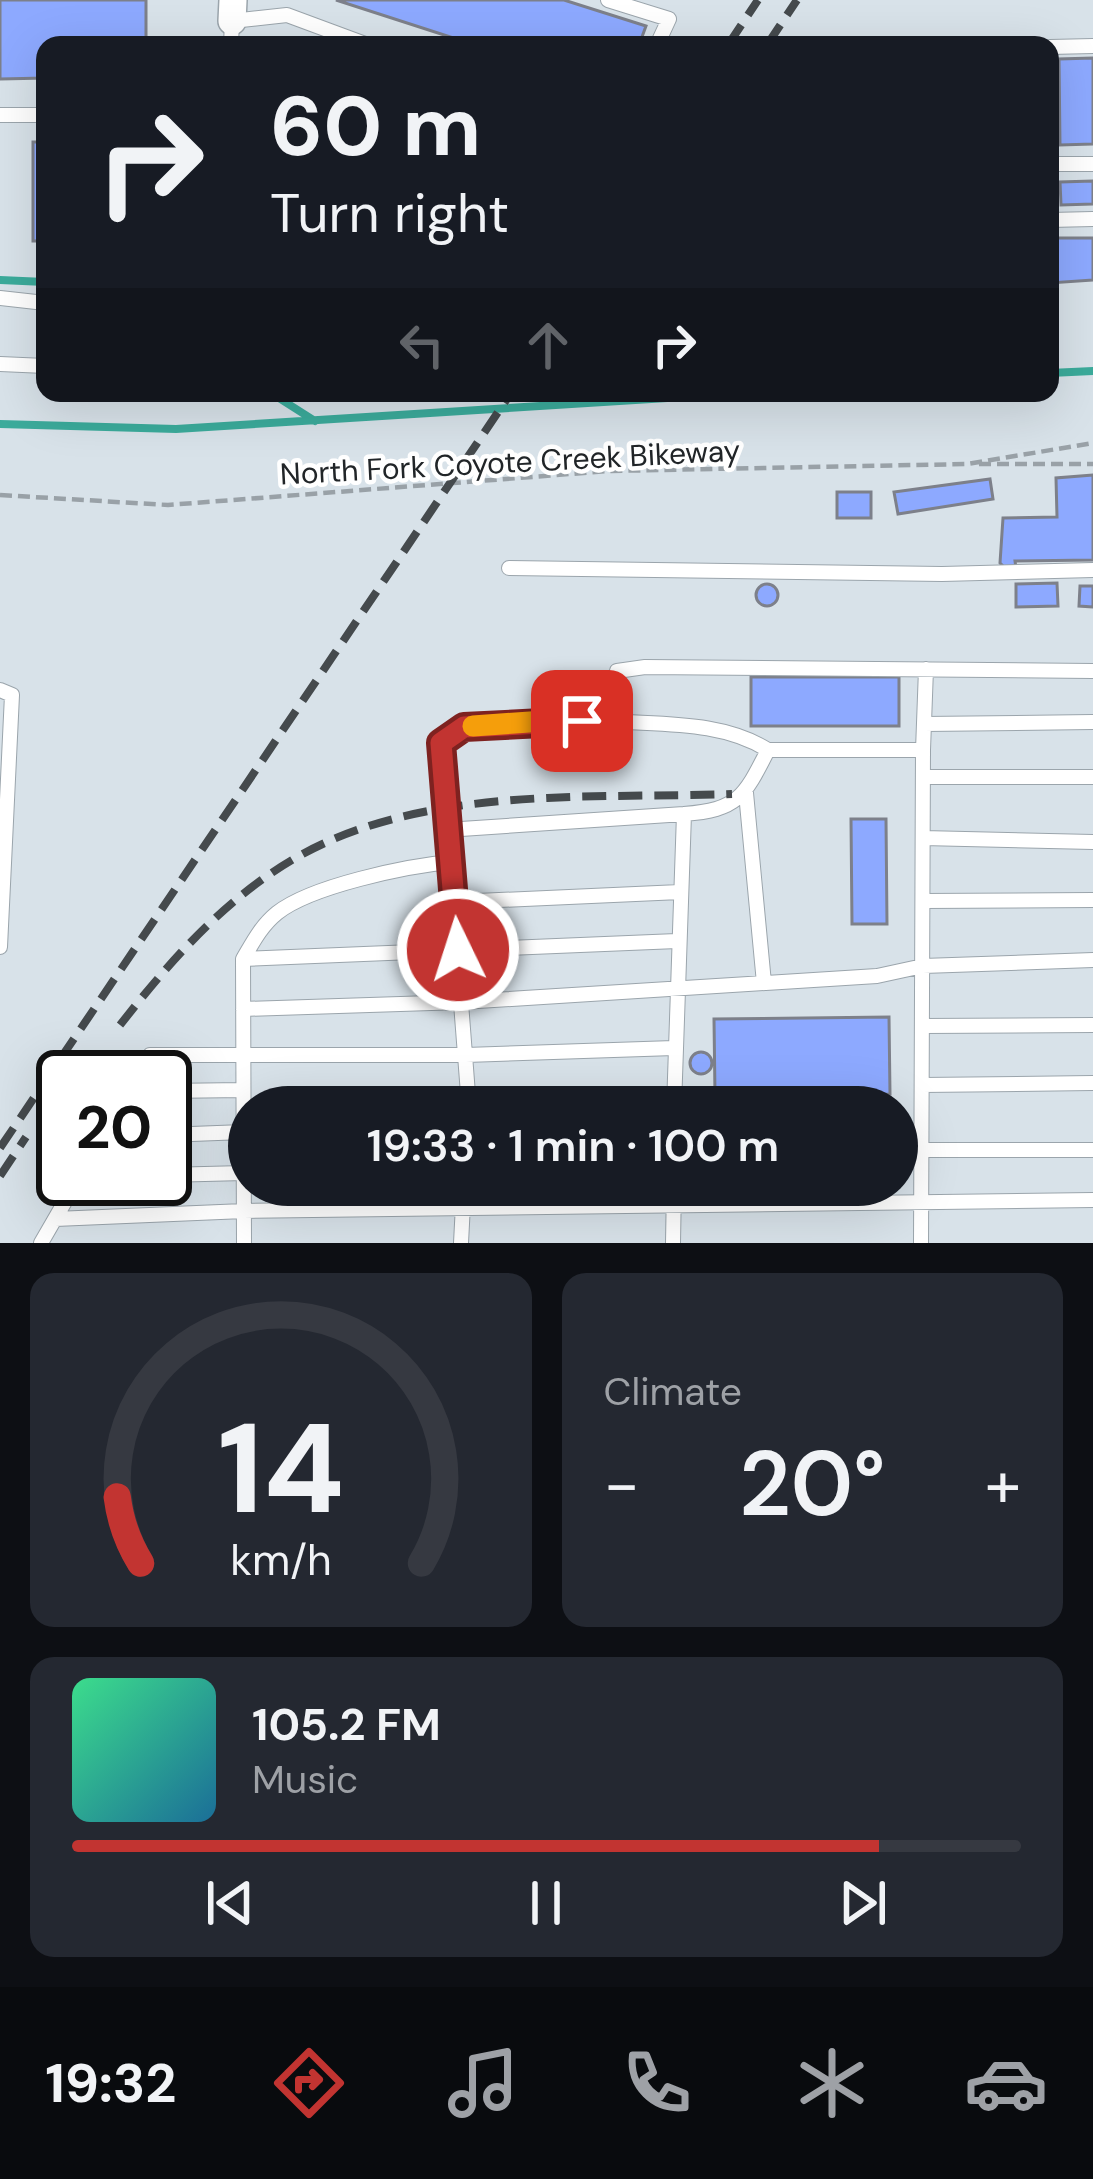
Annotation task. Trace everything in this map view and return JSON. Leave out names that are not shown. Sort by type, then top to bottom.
[{"type":"lane","points":[[608,0],[669,19],[661,36]]},
{"type":"lane","points":[[232,22],[287,15],[344,36]]},
{"type":"lane","points":[[1059,47],[1093,46]]},
{"type":"lane","points":[[0,115],[36,115]]},
{"type":"lane","points":[[1059,164],[1093,164]]},
{"type":"lane","points":[[1059,220],[1093,219]]},
{"type":"lane","points":[[0,298],[36,302]]},
{"type":"lane","points":[[0,364],[36,366]]},
{"type":"lane","points":[[509,568],[941,574],[1093,570]]},
{"type":"lane","points":[[921,1243],[926,669]]},
{"type":"lane","points":[[610,721],[616,671],[1093,671]]},
{"type":"lane","points":[[0,690],[12,695],[0,947]]},
{"type":"lane","points":[[468,1086],[441,743],[464,727],[610,721],[716,729],[768,750],[923,750]]},
{"type":"lane","points":[[924,724],[1093,722]]},
{"type":"lane","points":[[446,830],[722,812],[746,793],[768,750]]},
{"type":"lane","points":[[923,777],[1093,777]]},
{"type":"lane","points":[[746,793],[764,983]]},
{"type":"lane","points":[[674,1086],[684,814]]},
{"type":"lane","points":[[923,838],[1093,842]]},
{"type":"lane","points":[[243,1086],[243,959],[263,926],[282,909],[402,866],[451,862]]},
{"type":"lane","points":[[455,902],[680,892]]},
{"type":"lane","points":[[923,901],[1093,900]]},
{"type":"lane","points":[[243,959],[677,941]]},
{"type":"lane","points":[[243,1009],[462,1002],[877,976],[923,966],[1093,960]]},
{"type":"lane","points":[[922,1027],[1093,1025]]},
{"type":"lane","points":[[192,1055],[466,1055],[674,1048]]},
{"type":"lane","points":[[922,1085],[1093,1083]]},
{"type":"lane","points":[[192,1090],[228,1090]]},
{"type":"lane","points":[[192,1134],[228,1133]]},
{"type":"lane","points":[[918,1148],[1093,1150]]},
{"type":"lane","points":[[192,1171],[228,1166]]},
{"type":"lane","points":[[55,1219],[244,1211],[674,1209],[1093,1199]]},
{"type":"lane","points":[[40,1243],[62,1206]]},
{"type":"lane","points":[[244,1206],[244,1243]]},
{"type":"lane","points":[[461,1243],[463,1206]]},
{"type":"lane","points":[[674,1209],[674,1243]]},
{"type":"path","name":"North Fork Coyote Creek Bikeway","points":[[0,495],[168,505],[608,470],[967,464],[1093,443]]},
{"type":"path","points":[[967,464],[1036,468],[1093,464]]},
{"type":"building","points":[[0,0],[146,0],[146,36],[36,36],[36,78],[0,79]]},
{"type":"building","points":[[336,0],[564,0],[646,26],[642,36],[447,36]]},
{"type":"building","points":[[1093,58],[1093,144],[1060,145],[1059,59]]},
{"type":"building","points":[[33,142],[36,142],[36,241]]},
{"type":"building","points":[[1093,181],[1093,204],[1061,205],[1060,182]]},
{"type":"building","points":[[1059,238],[1093,238],[1093,280],[1059,282]]},
{"type":"building","points":[[1093,475],[1093,560],[1015,561],[1016,568],[1000,563],[1003,518],[1057,517],[1056,478]]},
{"type":"building","points":[[990,479],[993,499],[898,514],[894,492]]},
{"type":"building","points":[[837,492],[871,492],[871,518],[837,518]]},
{"type":"building","points":[[1057,583],[1058,606],[1016,607],[1016,584]]},
{"type":"building","points":[[767,584],[778,595],[767,606],[756,595]]},
{"type":"building","points":[[1080,586],[1093,586],[1093,607],[1079,606]]},
{"type":"building","points":[[751,677],[899,677],[899,726],[751,726]]},
{"type":"building","points":[[851,819],[886,819],[887,924],[852,924]]},
{"type":"building","points":[[889,1017],[890,1086],[715,1086],[714,1019]]},
{"type":"building","points":[[701,1052],[712,1063],[701,1074],[690,1063]]},
{"type":"waterway","points":[[0,280],[36,282]]},
{"type":"waterway","points":[[1059,373],[1093,371]]},
{"type":"waterway","points":[[285,402],[315,421]]},
{"type":"waterway","points":[[0,424],[176,429],[604,402]]},
{"type":"railway","points":[[734,36],[758,0]]},
{"type":"railway","points":[[773,36],[797,0]]},
{"type":"railway","points":[[0,1148],[505,402]]},
{"type":"railway","points":[[120,1025],[224,910],[272,872],[348,833],[401,817],[511,800],[732,794]]},
{"type":"railway","points":[[0,1176],[26,1137]]},
{"type":"slow traffic","points":[[473,726],[544,721]]},
{"type":"route","points":[[458,950],[441,743],[464,727],[582,721]]}]
